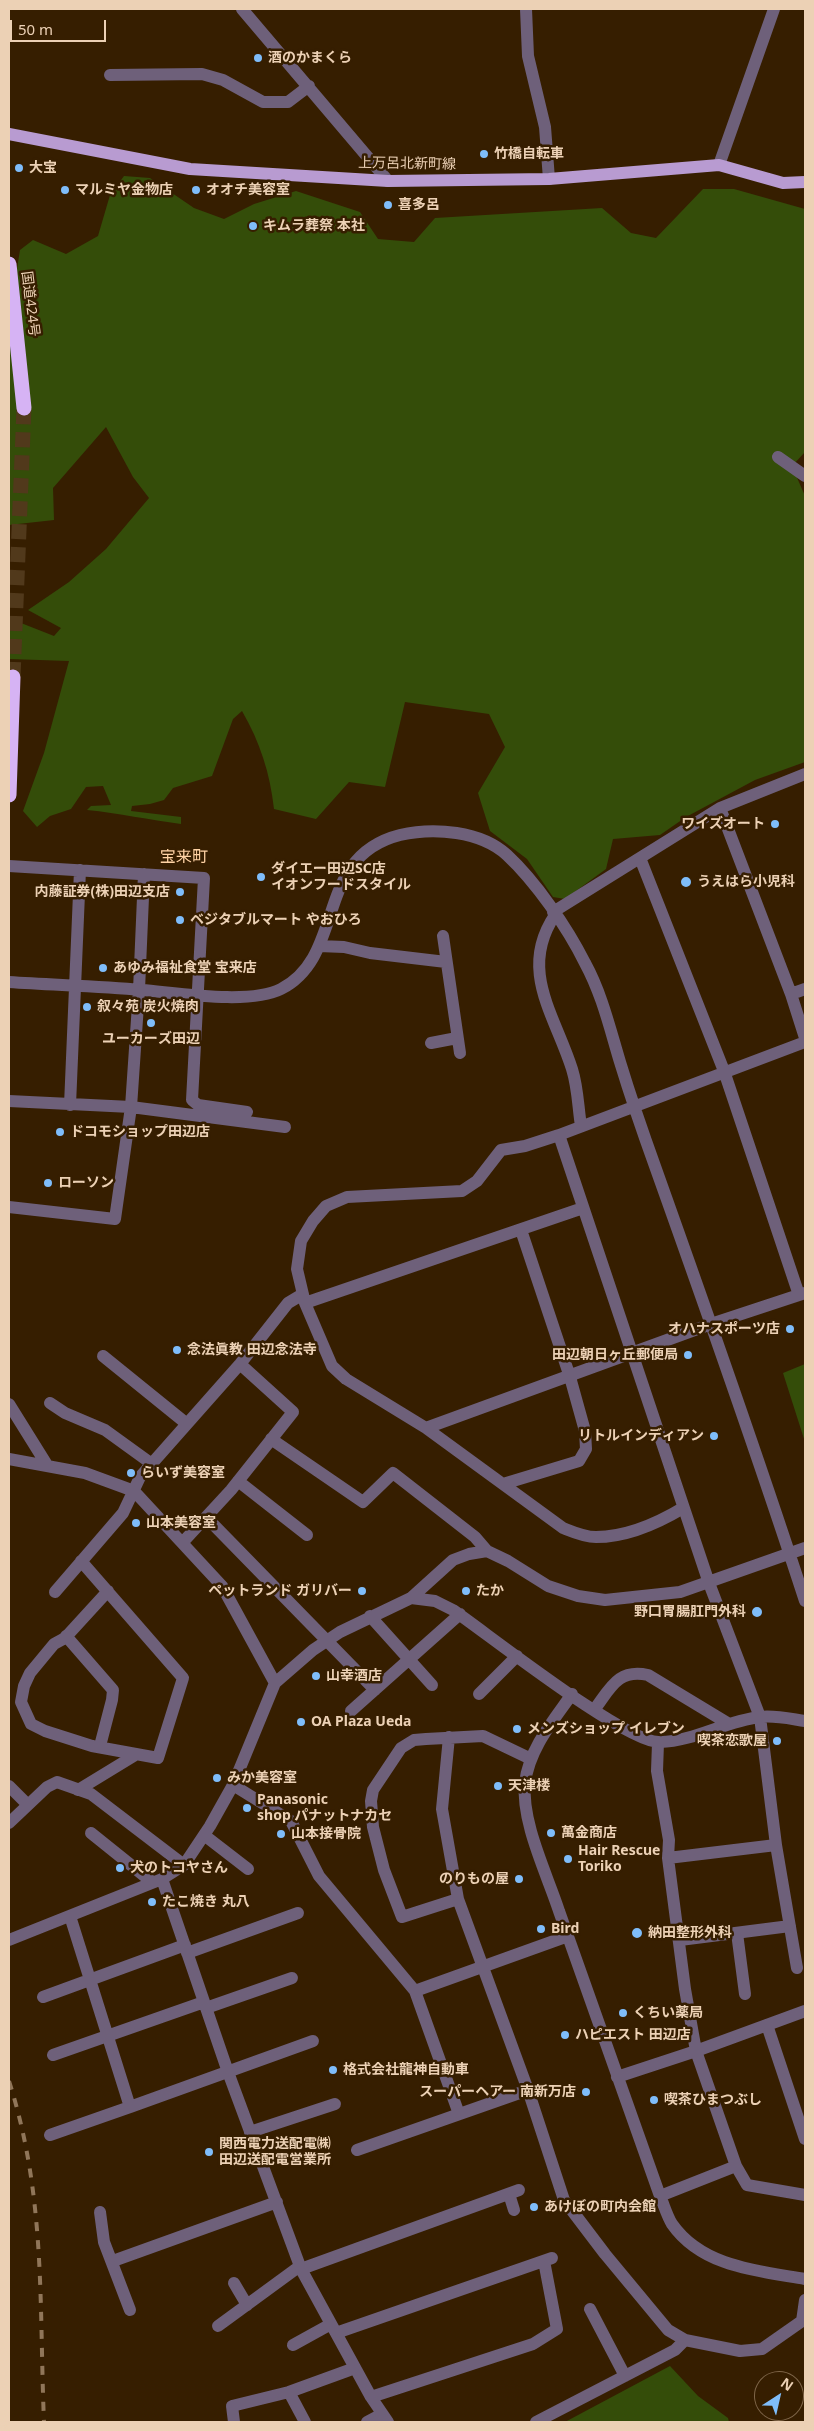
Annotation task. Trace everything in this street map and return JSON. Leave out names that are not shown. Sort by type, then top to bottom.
[{"type":"highway","name":"国道424号","points":[[9,264],[24,408]]},
{"type":"highway","points":[[9,795],[13,677]]},
{"type":"main road","name":"上万呂北新町線","points":[[9,134],[190,168],[388,181],[549,178],[719,165],[783,183],[805,182]]},
{"type":"street","points":[[242,9],[388,181]]},
{"type":"street","points":[[526,9],[528,56],[544,127],[549,178]]},
{"type":"street","points":[[719,165],[774,9]]},
{"type":"street","points":[[110,75],[202,74],[223,80],[263,102],[288,102],[309,86]]},
{"type":"street","points":[[778,457],[805,476]]},
{"type":"street","points":[[582,1126],[574,1077],[539,978],[538,953],[547,927],[554,914],[720,808],[804,777]]},
{"type":"street","points":[[720,808],[791,994],[805,1038]]},
{"type":"street","points":[[9,982],[258,996],[279,990],[297,978],[314,959],[334,898],[346,874],[361,856],[380,843],[401,835],[428,833],[480,838],[504,852],[527,875],[554,914],[585,962],[600,998],[633,1106],[711,1324],[805,1601]]},
{"type":"street","points":[[426,1428],[711,1324],[802,1294],[724,1071],[640,858]]},
{"type":"street","points":[[9,866],[204,878],[196,994],[192,1100],[198,1105],[247,1112]]},
{"type":"street","points":[[70,1105],[80,870]]},
{"type":"street","points":[[9,1207],[114,1218],[131,1107],[144,874]]},
{"type":"street","points":[[443,936],[460,1053]]},
{"type":"street","points":[[319,946],[344,947],[370,953],[446,962]]},
{"type":"street","points":[[791,994],[805,989]]},
{"type":"street","points":[[431,1044],[457,1038]]},
{"type":"street","points":[[684,1508],[662,1520],[619,1534],[596,1537],[581,1535],[563,1528],[426,1428],[346,1379],[332,1366],[304,1298],[297,1269],[301,1241],[313,1221],[326,1206],[347,1197],[462,1191],[477,1181],[502,1150],[525,1146],[558,1135],[805,1042]]},
{"type":"street","points":[[9,1101],[131,1107],[285,1127]]},
{"type":"street","points":[[558,1135],[709,1583],[760,1717],[776,1845],[797,1968]]},
{"type":"street","points":[[55,1592],[123,1513],[140,1478],[240,1364],[288,1303],[521,1230],[583,1208]]},
{"type":"street","points":[[503,1484],[580,1461],[586,1449],[585,1430],[570,1377],[521,1230]]},
{"type":"street","points":[[103,1356],[187,1424]]},
{"type":"street","points":[[182,1542],[238,1481],[293,1412],[240,1364]]},
{"type":"street","points":[[50,1403],[65,1413],[105,1430],[152,1464]]},
{"type":"street","points":[[9,1404],[48,1465]]},
{"type":"street","points":[[271,1439],[363,1502],[393,1473],[475,1537],[487,1551],[508,1561],[548,1586],[578,1596],[605,1600],[661,1595],[709,1583],[805,1548]]},
{"type":"street","points":[[9,1459],[85,1473],[134,1491],[222,1586],[275,1683]]},
{"type":"street","points":[[238,1481],[307,1535]]},
{"type":"street","points":[[206,1517],[375,1690]]},
{"type":"street","points":[[9,1940],[157,1881],[184,1864],[204,1835],[233,1785],[275,1683],[328,1640],[370,1616],[411,1598],[453,1560],[469,1554],[487,1551]]},
{"type":"street","points":[[81,1561],[108,1591],[183,1678],[158,1758],[92,1746],[45,1731],[31,1724],[21,1702],[24,1686],[30,1673],[54,1644],[66,1636],[108,1591]]},
{"type":"street","points":[[411,1598],[434,1601],[460,1614],[617,1726],[658,1743],[685,1739],[729,1724],[760,1717],[805,1721]]},
{"type":"street","points":[[351,1711],[460,1614]]},
{"type":"street","points":[[370,1616],[432,1685]]},
{"type":"street","points":[[66,1636],[113,1690],[100,1746]]},
{"type":"street","points":[[480,1694],[517,1656]]},
{"type":"street","points":[[594,1710],[620,1678],[638,1672],[648,1675],[729,1724]]},
{"type":"street","points":[[572,1694],[531,1759],[525,1784],[527,1809],[532,1832],[660,2196],[672,2224],[687,2241],[709,2256],[735,2267],[805,2279]]},
{"type":"street","points":[[458,1899],[402,1917],[384,1870],[373,1826],[371,1801],[373,1790],[401,1748],[414,1740],[483,1736],[531,1759]]},
{"type":"street","points":[[449,1737],[442,1809],[458,1899],[528,2090],[564,2200],[605,2254],[668,2330],[685,2340],[740,2351],[762,2349],[802,2321],[805,2300]]},
{"type":"street","points":[[658,1743],[657,1770],[669,1840],[668,1858],[696,2051],[736,2166],[748,2185],[805,2196]]},
{"type":"street","points":[[78,1790],[137,1754]]},
{"type":"street","points":[[9,1823],[47,1787],[57,1782],[91,1794],[184,1864]]},
{"type":"street","points":[[233,1785],[291,1821],[319,1876],[415,1991],[459,2114]]},
{"type":"street","points":[[9,1786],[28,1805]]},
{"type":"street","points":[[91,1833],[157,1881],[186,1949],[228,2072],[301,2267],[371,2397],[385,2418],[367,2422]]},
{"type":"street","points":[[204,1835],[248,1868]]},
{"type":"street","points":[[668,1858],[776,1845]]},
{"type":"street","points":[[43,1998],[90,1980],[298,1914]]},
{"type":"street","points":[[70,1916],[130,2107]]},
{"type":"street","points":[[680,1940],[790,1926]]},
{"type":"street","points":[[9,1930],[22,1934]]},
{"type":"street","points":[[737,1933],[745,1994]]},
{"type":"street","points":[[415,1991],[568,1936]]},
{"type":"street","points":[[54,2055],[292,1978]]},
{"type":"street","points":[[617,2077],[696,2051],[805,2011]]},
{"type":"street","points":[[767,2025],[805,2139]]},
{"type":"street","points":[[50,2135],[313,2041]]},
{"type":"street","points":[[357,2150],[528,2090]]},
{"type":"street","points":[[250,2132],[335,2104]]},
{"type":"street","points":[[660,2196],[736,2166]]},
{"type":"street","points":[[218,2326],[301,2267],[514,2192],[514,2210]]},
{"type":"street","points":[[113,2261],[276,2202]]},
{"type":"street","points":[[100,2212],[104,2242],[113,2261],[130,2310]]},
{"type":"street","points":[[293,2345],[333,2328],[548,2259],[557,2329],[533,2344],[371,2397]]},
{"type":"street","points":[[234,2282],[247,2305]]},
{"type":"street","points":[[590,2309],[625,2376]]},
{"type":"street","points":[[536,2422],[676,2350],[685,2340]]},
{"type":"street","points":[[234,2422],[232,2406],[289,2392],[355,2368]]},
{"type":"street","points":[[289,2392],[304,2422]]},
{"type":"green space","points":[[124,176],[150,178],[194,208],[224,219],[254,204],[296,191],[360,212],[378,239],[414,242],[435,218],[602,208],[631,233],[656,238],[703,189],[734,189],[805,209],[805,452],[792,466],[805,496],[805,762],[755,780],[686,817],[660,835],[613,839],[606,869],[565,899],[553,897],[527,859],[490,831],[478,793],[505,747],[489,714],[405,702],[385,787],[349,782],[316,819],[274,809],[270,783],[263,758],[254,734],[242,711],[233,719],[212,776],[173,788],[164,800],[132,806],[131,811],[181,817],[181,824],[87,810],[91,806],[111,805],[103,786],[86,787],[71,809],[50,816],[37,827],[23,811],[44,753],[69,661],[9,659],[9,627],[21,623],[54,636],[61,628],[28,610],[69,582],[106,549],[149,498],[133,477],[106,427],[53,488],[54,520],[9,525],[9,319],[20,250],[33,240],[66,254],[98,236],[110,195]]},
{"type":"green space","points":[[805,1364],[805,1442],[783,1373]]},
{"type":"green space","points":[[670,2366],[698,2396],[728,2418],[729,2422],[565,2422]]},
{"type":"tunnel","points":[[13,677],[24,408]]},
{"type":"railway","points":[[9,2081],[21,2124],[35,2208],[44,2422]]},
{"type":"place","name":"酒のかまくら","points":[[258,58]]},
{"type":"place","name":"竹橋自転車","points":[[484,154]]},
{"type":"place","name":"大宝","points":[[19,168]]},
{"type":"place","name":"マルミヤ金物店","points":[[65,190]]},
{"type":"place","name":"オオチ美容室","points":[[196,190]]},
{"type":"place","name":"喜多呂","points":[[388,205]]},
{"type":"place","name":"キムラ葬祭 本社","points":[[253,226]]},
{"type":"place","name":"ワイズオート","points":[[775,824]]},
{"type":"place","name":"ダイエー田辺SC店 イオンフードスタイル","points":[[261,877]]},
{"type":"place","name":"うえはら小児科","points":[[686,882]]},
{"type":"place","name":"内藤証券(株)田辺支店","points":[[180,892]]},
{"type":"place","name":"ベジタブルマート やおひろ","points":[[180,920]]},
{"type":"place","name":"あゆみ福祉食堂 宝来店","points":[[103,968]]},
{"type":"place","name":"叙々苑 炭火焼肉","points":[[87,1007]]},
{"type":"place","name":"ユーカーズ田辺","points":[[151,1023]]},
{"type":"place","name":"ドコモショップ田辺店","points":[[60,1132]]},
{"type":"place","name":"ローソン","points":[[48,1183]]},
{"type":"place","name":"オハナスポーツ店","points":[[790,1329]]},
{"type":"place","name":"念法眞教 田辺念法寺","points":[[177,1350]]},
{"type":"place","name":"田辺朝日ヶ丘郵便局","points":[[688,1355]]},
{"type":"place","name":"リトルインディアン","points":[[714,1436]]},
{"type":"place","name":"らいず美容室","points":[[131,1473]]},
{"type":"place","name":"山本美容室","points":[[136,1523]]},
{"type":"place","name":"ペットランド ガリバー","points":[[362,1591]]},
{"type":"place","name":"たか","points":[[466,1591]]},
{"type":"place","name":"野口胃腸肛門外科","points":[[757,1612]]},
{"type":"place","name":"山幸酒店","points":[[316,1676]]},
{"type":"place","name":"OA Plaza Ueda","points":[[301,1722]]},
{"type":"place","name":"メンズショップ イレブン","points":[[517,1729]]},
{"type":"place","name":"喫茶恋歌屋","points":[[777,1741]]},
{"type":"place","name":"みか美容室","points":[[217,1778]]},
{"type":"place","name":"天津楼","points":[[498,1786]]},
{"type":"place","name":"Panasonic shop パナットナカセ","points":[[247,1808]]},
{"type":"place","name":"萬金商店","points":[[551,1833]]},
{"type":"place","name":"山本接骨院","points":[[281,1834]]},
{"type":"place","name":"Hair Rescue Toriko","points":[[568,1859]]},
{"type":"place","name":"犬のトコヤさん","points":[[120,1868]]},
{"type":"place","name":"のりもの屋","points":[[519,1879]]},
{"type":"place","name":"たこ焼き 丸八","points":[[152,1902]]},
{"type":"place","name":"Bird","points":[[541,1929]]},
{"type":"place","name":"納田整形外科","points":[[637,1933]]},
{"type":"place","name":"くちい薬局","points":[[623,2013]]},
{"type":"place","name":"ハピエスト 田辺店","points":[[565,2035]]},
{"type":"place","name":"格式会社龍神自動車","points":[[333,2070]]},
{"type":"place","name":"スーパーヘアー 南新万店","points":[[586,2092]]},
{"type":"place","name":"喫茶ひまつぶし","points":[[654,2100]]},
{"type":"place","name":"関西電力送配電㈱ 田辺送配電営業所","points":[[209,2152]]},
{"type":"place","name":"あけぼの町内会館","points":[[534,2207]]},
{"type":"district","name":"宝来町","points":[[184,857]]}]
